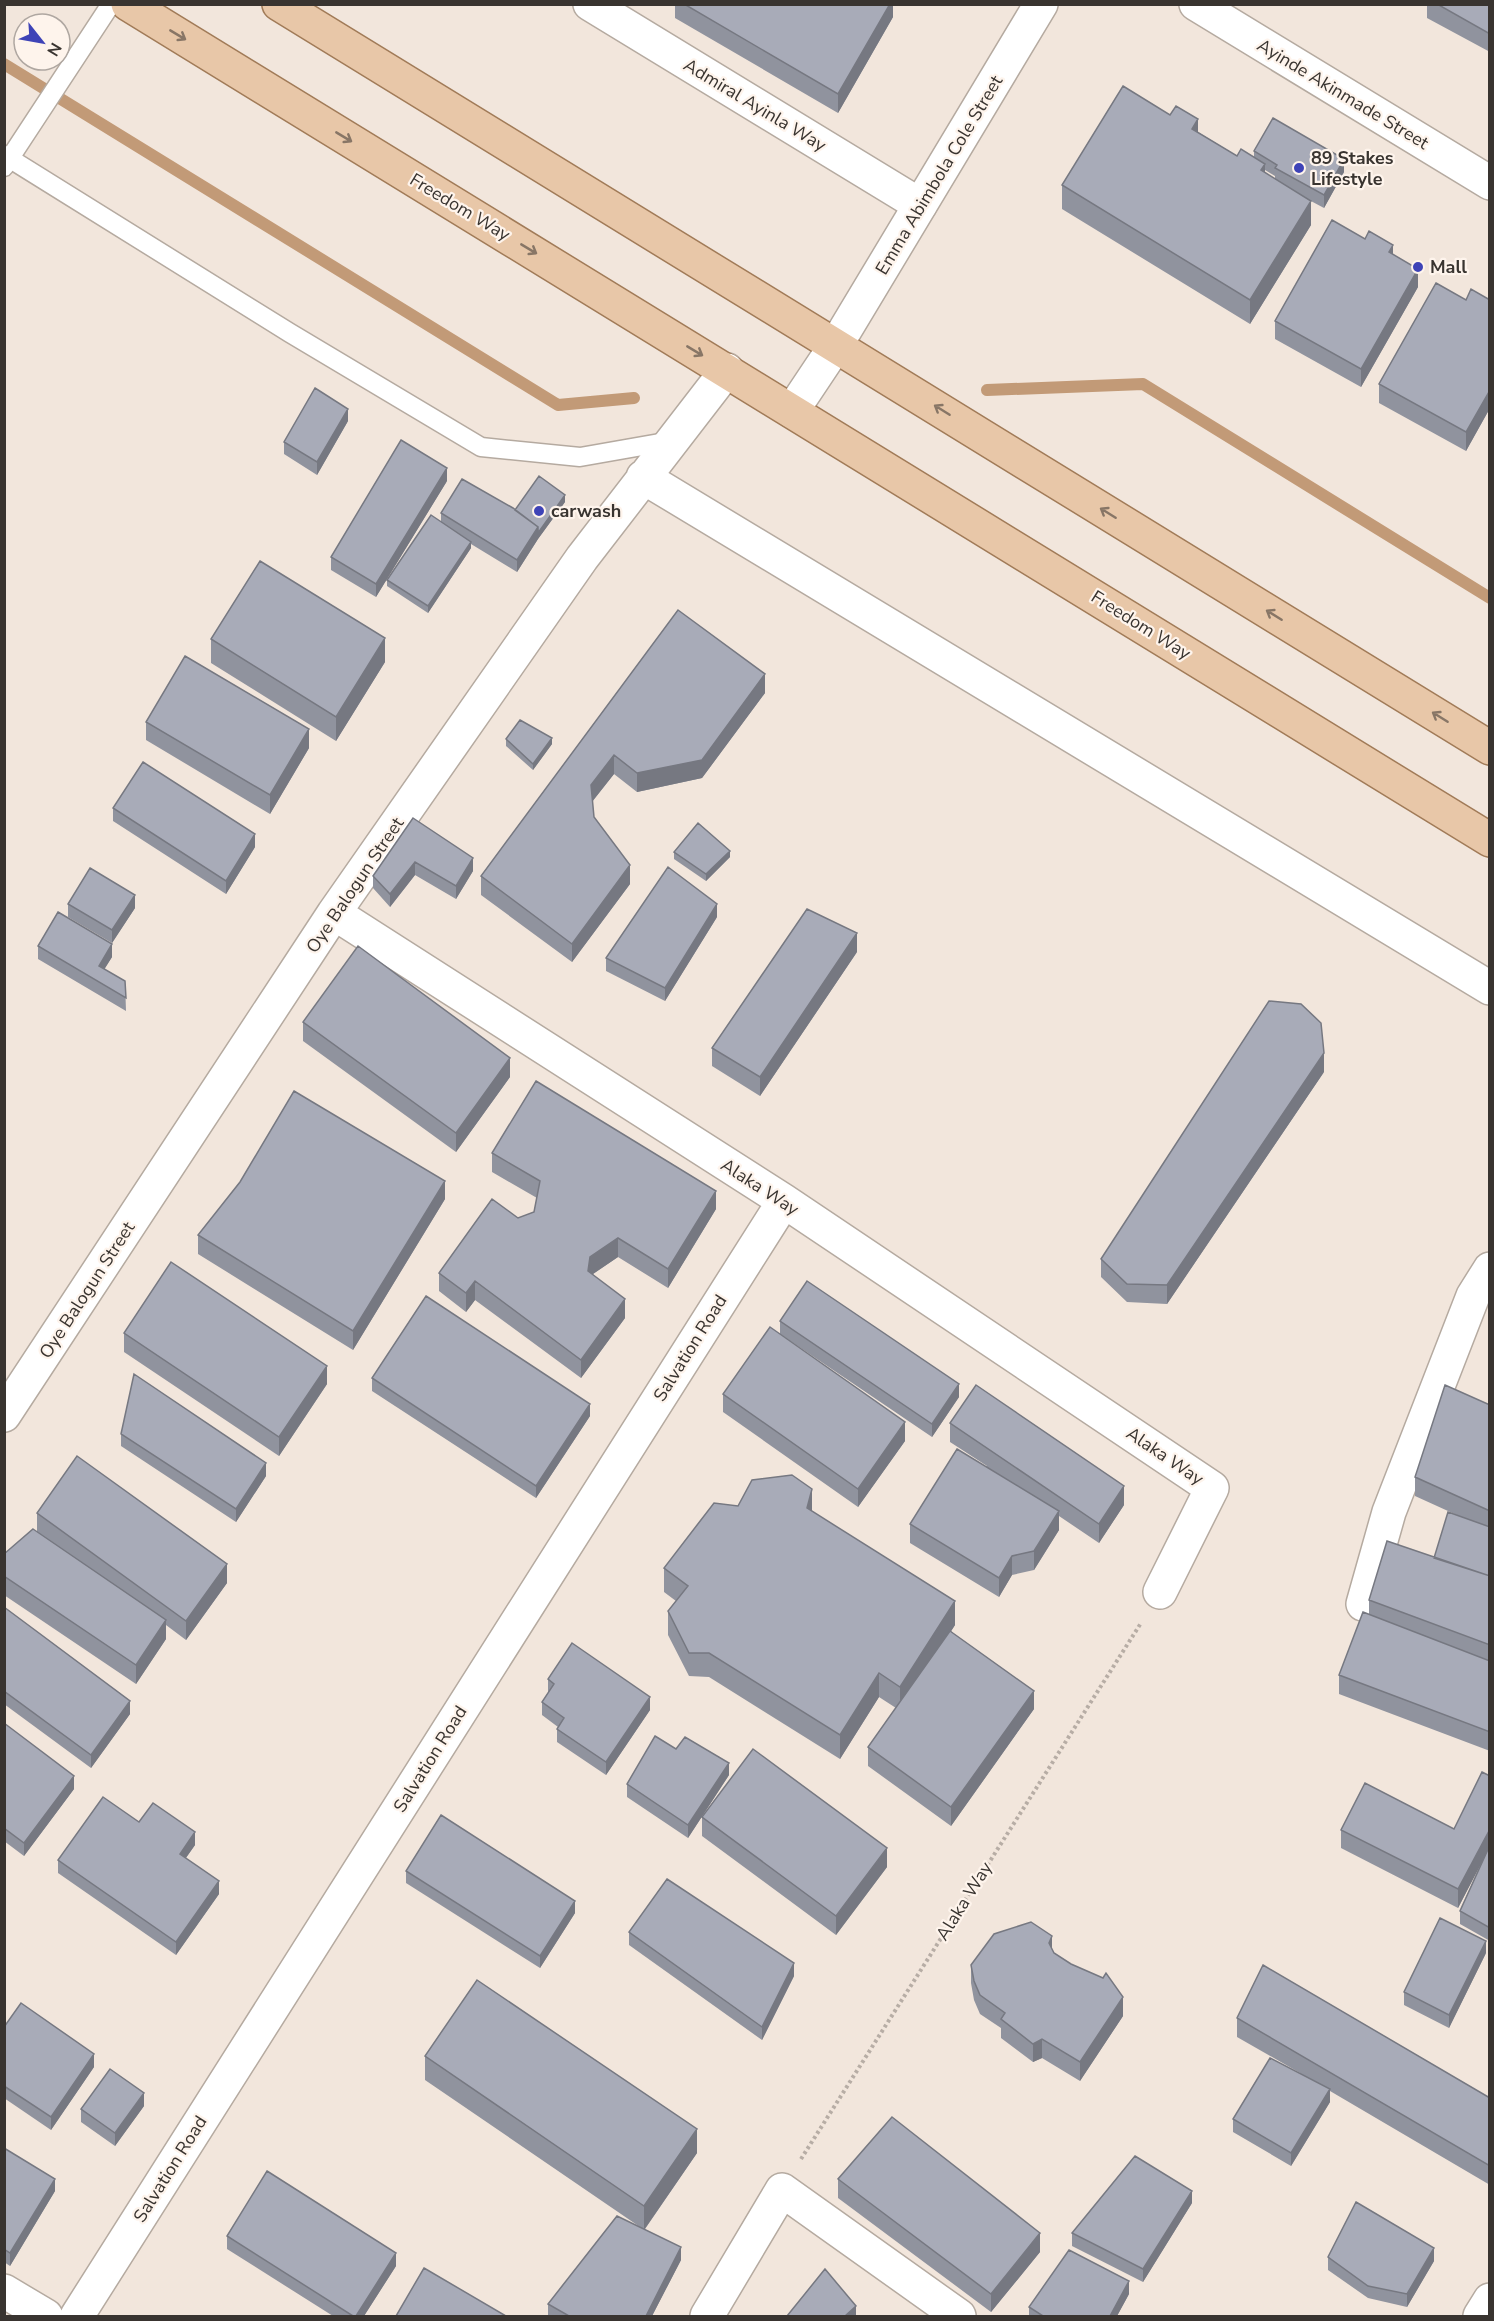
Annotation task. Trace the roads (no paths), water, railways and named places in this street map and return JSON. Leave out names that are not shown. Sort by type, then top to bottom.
[{"type":"main road","name":"Freedom Way","points":[[128,4],[1490,840]]},
{"type":"main road","points":[[279,4],[1490,748]]},
{"type":"street","name":"Admiral Ayinla Way","points":[[590,4],[920,205]]},
{"type":"street","name":"Emma Abimbola Cole Street","points":[[836,345],[1041,4]]},
{"type":"street","name":"Ayinde Akinmade Street","points":[[1196,4],[1490,183]]},
{"type":"street","points":[[792,411],[836,345]]},
{"type":"street","name":"Oye Balogun Street","points":[[4,1415],[334,913],[582,558],[727,370]]},
{"type":"street","points":[[643,477],[1490,988]]},
{"type":"street","name":"Alaka Way","points":[[334,913],[784,1201],[1212,1488],[1160,1592]]},
{"type":"street","name":"Salvation Road","points":[[77,2316],[784,1201]]},
{"type":"street","points":[[1363,1604],[1389,1512],[1473,1296],[1490,1269]]},
{"type":"street","points":[[707,2316],[782,2190],[958,2316]]},
{"type":"street","points":[[4,2291],[46,2316]]},
{"type":"street","points":[[1480,2316],[1490,2300]]},
{"type":"lane","points":[[111,4],[7,160],[481,447],[580,457],[671,441]]},
{"type":"waterway","points":[[4,64],[558,405],[634,398]]},
{"type":"waterway","points":[[987,390],[1143,384],[1490,598]]},
{"type":"place","name":"89 Stakes Lifestyle","points":[[1299,168]]},
{"type":"place","name":"Mall","points":[[1418,267]]},
{"type":"place","name":"carwash","points":[[539,511]]}]
